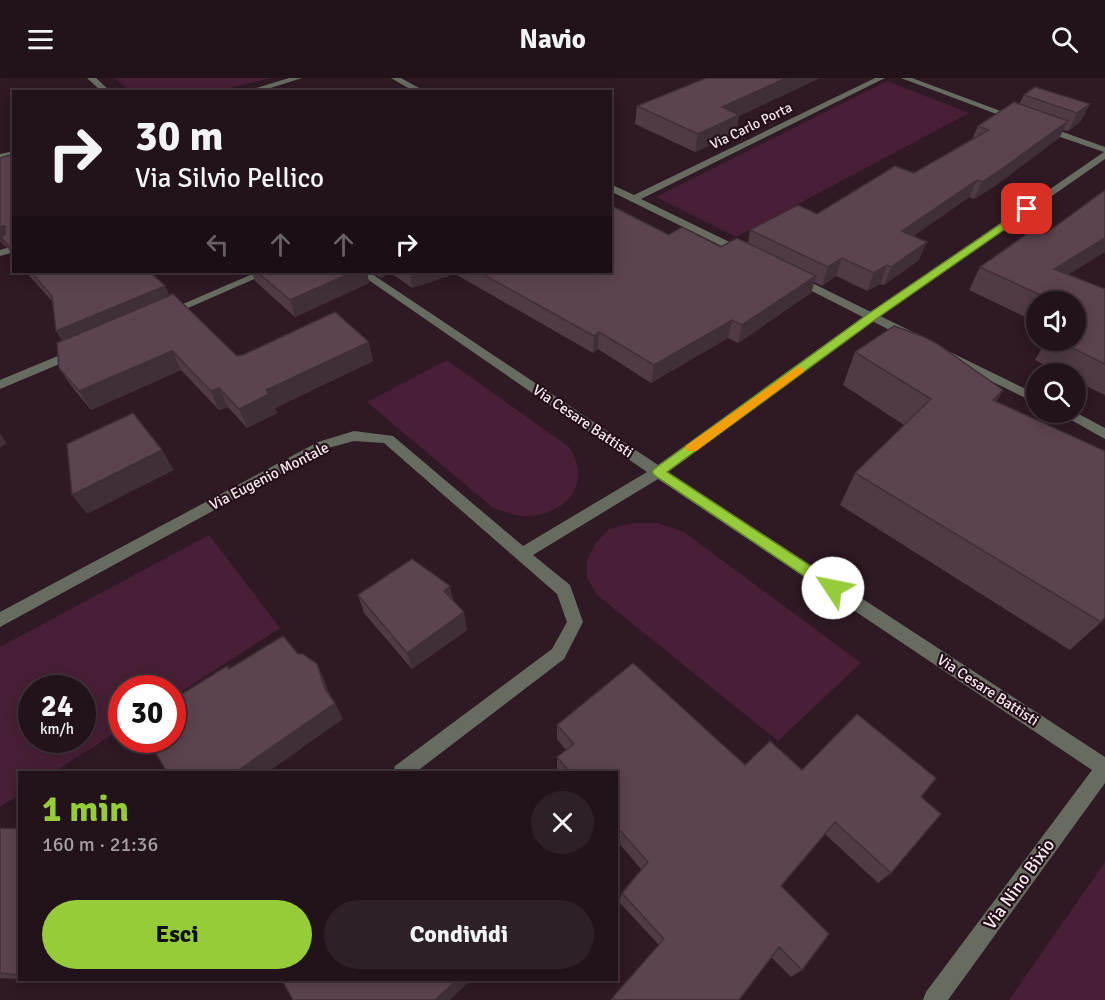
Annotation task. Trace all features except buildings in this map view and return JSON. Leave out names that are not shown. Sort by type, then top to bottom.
[{"type":"street","points":[[90,78],[105,90]]},
{"type":"street","points":[[254,90],[298,78]]},
{"type":"street","points":[[394,78],[418,90]]},
{"type":"street","name":"Via Carlo Porta","points":[[633,199],[881,78]]},
{"type":"street","points":[[905,78],[1027,122]]},
{"type":"street","points":[[1038,126],[1105,150]]},
{"type":"street","points":[[522,554],[578,518],[658,472],[872,316],[1105,155]]},
{"type":"street","points":[[612,188],[758,260]]},
{"type":"street","points":[[159,317],[264,273]]},
{"type":"street","name":"Via Cesare Battisti","points":[[363,273],[658,472],[1105,768]]},
{"type":"street","points":[[789,275],[1026,394]]},
{"type":"street","points":[[0,385],[85,349]]},
{"type":"street","points":[[1084,423],[1105,434]]},
{"type":"street","name":"Via Eugenio Montale","points":[[0,620],[323,446],[354,436],[388,439],[564,590],[575,622],[558,654],[403,771]]},
{"type":"street","name":"Via Nino Bixio","points":[[934,1000],[1105,768]]},
{"type":"shaded area","points":[[114,78],[271,78],[221,90],[129,90]]},
{"type":"shaded area","points":[[887,81],[969,113],[736,237],[656,197]]},
{"type":"shaded area","points":[[447,360],[569,447],[578,473],[577,484],[565,503],[542,514],[528,516],[514,515],[492,507],[367,402]]},
{"type":"shaded area","points":[[634,523],[658,523],[684,532],[861,663],[778,741],[597,595],[587,578],[587,560],[596,543],[609,529]]},
{"type":"shaded area","points":[[209,535],[280,628],[186,689],[186,675],[108,675],[108,737],[96,745],[96,675],[18,675],[18,753],[84,753],[56,771],[18,771],[18,796],[0,807],[0,647]]},
{"type":"shaded area","points":[[1105,862],[1105,1000],[1009,1000]]},
{"type":"slow traffic","points":[[692,448],[799,370]]},
{"type":"route","points":[[833,588],[658,472],[872,316],[1027,209]]}]
